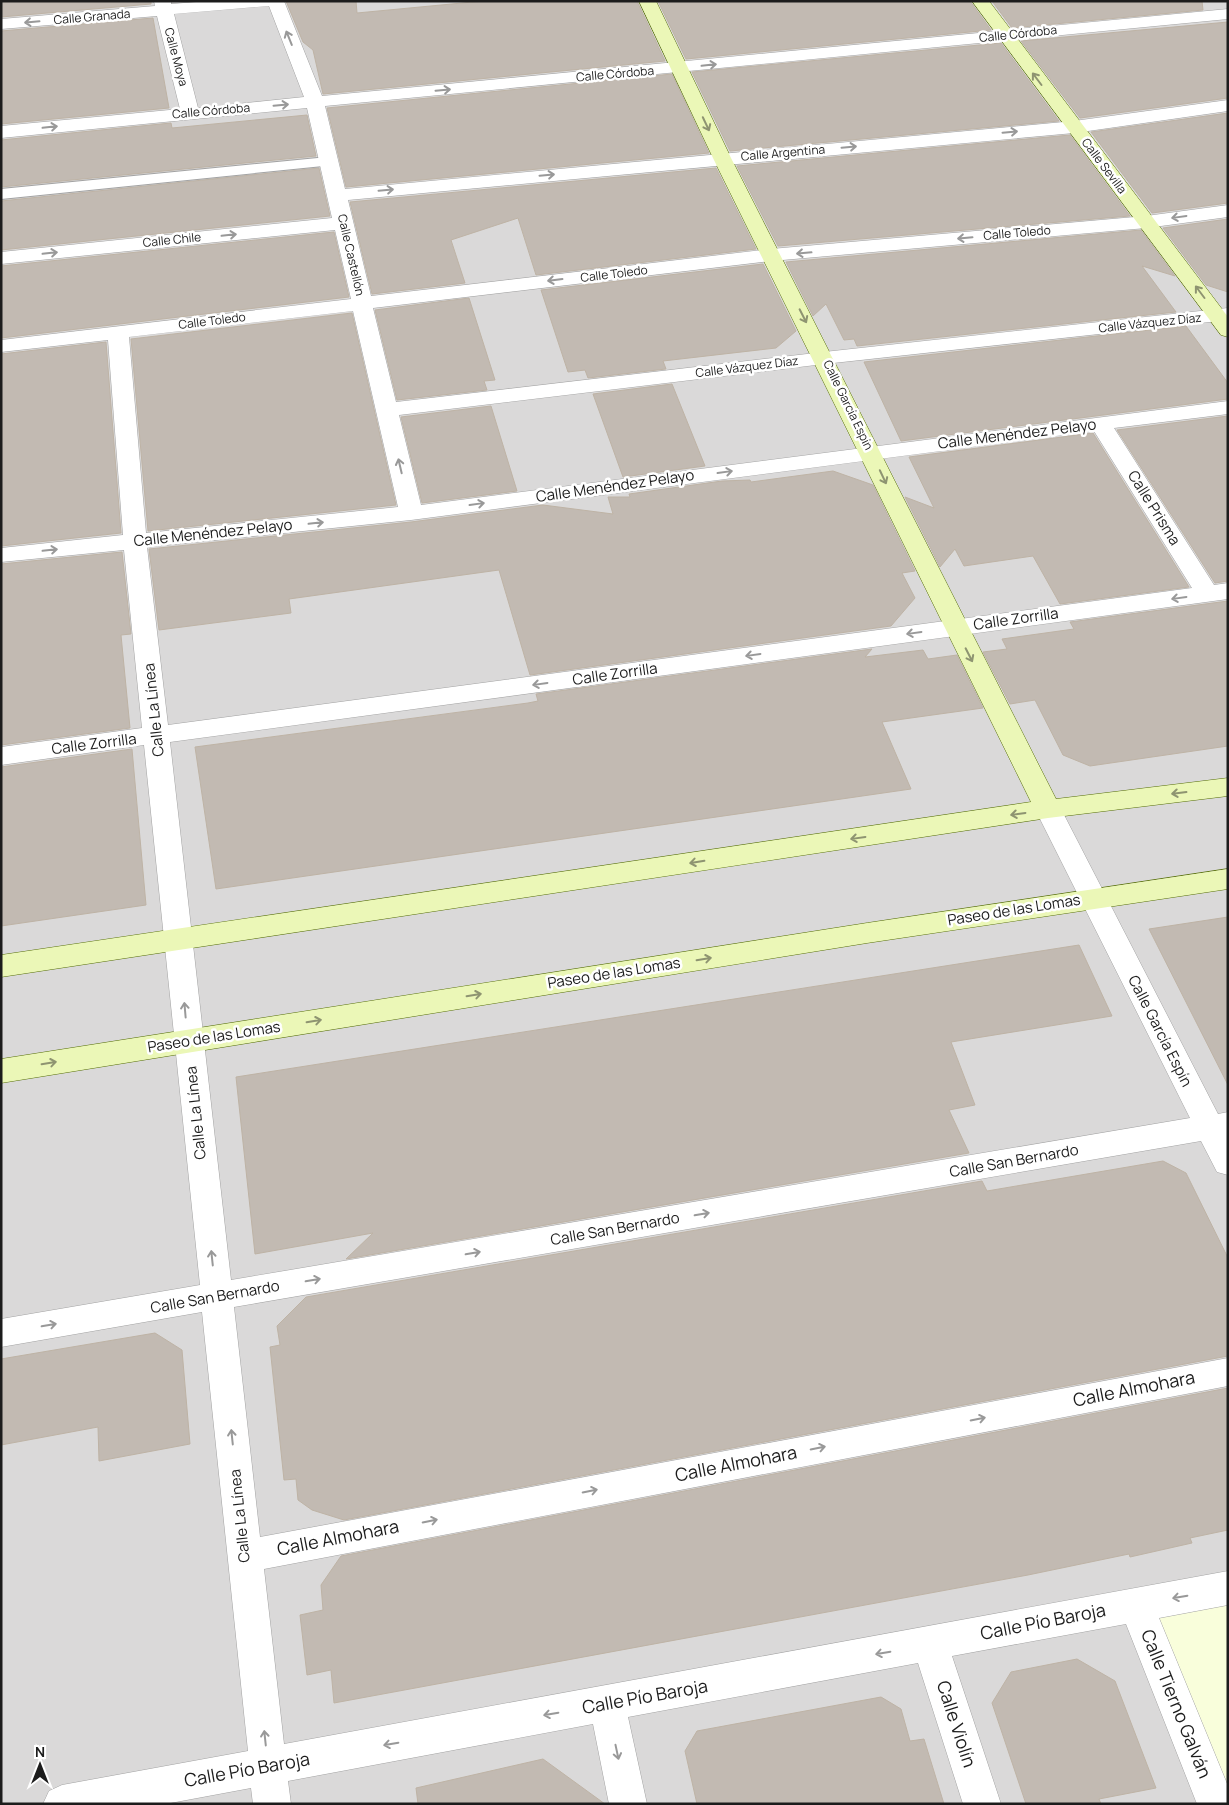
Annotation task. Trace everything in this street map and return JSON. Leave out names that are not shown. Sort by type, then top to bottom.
[{"type":"street","name":"Calle Granada","points":[[1,24],[162,6],[274,1]]},
{"type":"street","name":"Calle Castellón","points":[[274,1],[315,102],[411,513]]},
{"type":"street","name":"Calle García Espín","points":[[647,1],[722,158],[871,452],[955,628],[1092,899],[1219,1126],[1228,1163]]},
{"type":"street","name":"Calle Sevilla","points":[[980,1],[1146,222],[1224,320]]},
{"type":"street","points":[[1220,1],[1228,9]]},
{"type":"street","name":"Calle Moya","points":[[162,6],[190,113]]},
{"type":"street","name":"Calle Córdoba","points":[[1,132],[1228,14]]},
{"type":"street","name":"Calle Argentina","points":[[337,195],[1074,127],[1228,105]]},
{"type":"street","name":"Calle Toledo","points":[[1,346],[771,255],[1146,222],[1228,211]]},
{"type":"street","name":"Calle Chile","points":[[1,258],[343,223]]},
{"type":"street","name":"Calle Vázquez Díaz","points":[[387,410],[824,358],[1224,320]]},
{"type":"street","name":"Calle La Línea","points":[[118,332],[135,542],[272,1804]]},
{"type":"street","name":"Calle Menéndez Pelayo","points":[[1,555],[411,513],[1228,406]]},
{"type":"street","name":"Calle Prisma","points":[[1100,423],[1218,592]]},
{"type":"street","name":"Calle Zorrilla","points":[[1,756],[1218,592]]},
{"type":"street","points":[[1,966],[1048,810],[1228,786]]},
{"type":"street","name":"Paseo de las Lomas","points":[[1,1071],[1228,879]]},
{"type":"street","name":"Calle San Bernardo","points":[[1,1333],[1219,1126]]},
{"type":"street","name":"Calle Almohara","points":[[245,1556],[1228,1372]]},
{"type":"street","name":"Calle Pío Baroja","points":[[62,1804],[1228,1588]]},
{"type":"street","name":"Calle Tierno Galván","points":[[1136,1604],[1216,1804]]},
{"type":"street","name":"Calle Violín","points":[[930,1644],[982,1804]]},
{"type":"street","points":[[607,1704],[628,1804]]},
{"type":"lane","points":[[1,194],[328,162]]},
{"type":"shaded area","points":[[1,1],[1228,1],[1228,1804],[1,1804]]},
{"type":"shaded area","points":[[1228,1588],[1228,1804],[1136,1604]]},
{"type":"building","points":[[1,1],[151,1],[151,4],[1,17]]},
{"type":"building","points":[[286,1],[356,1],[357,13],[483,1],[637,1],[665,61],[323,94],[313,50],[303,42]]},
{"type":"building","points":[[658,1],[970,1],[991,30],[686,59]]},
{"type":"building","points":[[992,1],[1202,1],[1203,10],[1012,28]]},
{"type":"building","points":[[153,18],[169,108],[1,124],[1,31]]},
{"type":"building","points":[[1228,22],[1228,98],[1080,118],[1021,41]]},
{"type":"building","points":[[1001,43],[1059,121],[730,151],[692,72]]},
{"type":"building","points":[[672,74],[709,153],[346,187],[327,108]]},
{"type":"building","points":[[1228,113],[1228,203],[1152,213],[1091,132]]},
{"type":"building","points":[[307,115],[316,156],[1,187],[1,140],[171,123],[172,128]]},
{"type":"building","points":[[1070,135],[1130,216],[778,246],[737,166]]},
{"type":"building","points":[[319,168],[330,216],[1,250],[1,201]]},
{"type":"building","points":[[716,168],[756,249],[536,275],[518,218],[451,240],[465,283],[372,294],[350,202]]},
{"type":"building","points":[[1228,219],[1228,292],[1206,285],[1163,228]]},
{"type":"building","points":[[1141,230],[1175,276],[1142,266],[1176,312],[857,346],[854,339],[844,340],[826,304],[813,316],[786,262]]},
{"type":"building","points":[[334,232],[349,297],[1,338],[1,266]]},
{"type":"building","points":[[763,264],[796,331],[776,348],[663,361],[666,369],[588,378],[585,370],[568,372],[541,290]]},
{"type":"building","points":[[469,298],[495,380],[484,381],[487,390],[397,400],[375,310]]},
{"type":"building","points":[[352,313],[396,505],[148,531],[131,339]]},
{"type":"building","points":[[1186,326],[1228,383],[1228,399],[901,441],[864,362]]},
{"type":"building","points":[[106,342],[121,533],[1,546],[1,354]]},
{"type":"building","points":[[672,384],[705,466],[623,477],[593,394]]},
{"type":"building","points":[[491,406],[517,491],[422,503],[401,417]]},
{"type":"building","points":[[1228,416],[1228,581],[1215,583],[1117,430]]},
{"type":"building","points":[[1093,433],[1189,587],[1060,604],[1033,556],[964,566],[955,549],[940,567],[905,497],[934,508],[909,457]]},
{"type":"building","points":[[833,471],[873,485],[915,571],[902,573],[915,598],[891,626],[530,675],[499,570],[289,599],[291,613],[159,630],[149,549],[411,522],[543,505],[613,514],[608,497],[630,497],[629,494],[722,481],[750,480],[751,482]]},
{"type":"building","points":[[122,552],[131,634],[121,635],[130,728],[1,745],[1,564]]},
{"type":"building","points":[[1228,601],[1228,746],[1090,766],[1063,755],[1035,700],[1010,704],[983,652],[1007,649],[1002,639],[1074,629],[1070,622]]},
{"type":"building","points":[[872,649],[865,657],[923,650],[928,659],[957,655],[983,708],[882,722],[911,789],[216,889],[195,747],[528,703],[538,701],[536,694]]},
{"type":"building","points":[[132,749],[146,905],[1,926],[1,767]]},
{"type":"building","points":[[1228,917],[1228,1085],[1149,929]]},
{"type":"building","points":[[1079,945],[1112,1016],[951,1042],[975,1105],[949,1110],[969,1153],[346,1259],[373,1233],[255,1254],[236,1077]]},
{"type":"building","points":[[1163,1161],[1186,1173],[1228,1258],[1228,1356],[344,1520],[312,1510],[298,1500],[296,1479],[284,1480],[270,1347],[280,1345],[277,1326],[306,1297],[982,1181],[987,1191]]},
{"type":"building","points":[[155,1333],[182,1350],[190,1444],[99,1461],[98,1427],[1,1445],[1,1359]]},
{"type":"building","points":[[1228,1388],[1228,1530],[1190,1538],[1192,1543],[1130,1557],[1129,1554],[1028,1575],[334,1703],[331,1670],[307,1675],[300,1615],[323,1610],[321,1585],[341,1556]]},
{"type":"building","points":[[1077,1659],[1115,1681],[1156,1788],[1099,1799],[1101,1804],[1026,1804],[992,1703],[1011,1672]]},
{"type":"building","points":[[881,1697],[901,1709],[910,1741],[924,1739],[944,1804],[697,1804],[685,1751],[697,1731]]},
{"type":"building","points":[[543,1759],[605,1804],[418,1804],[416,1788]]}]
